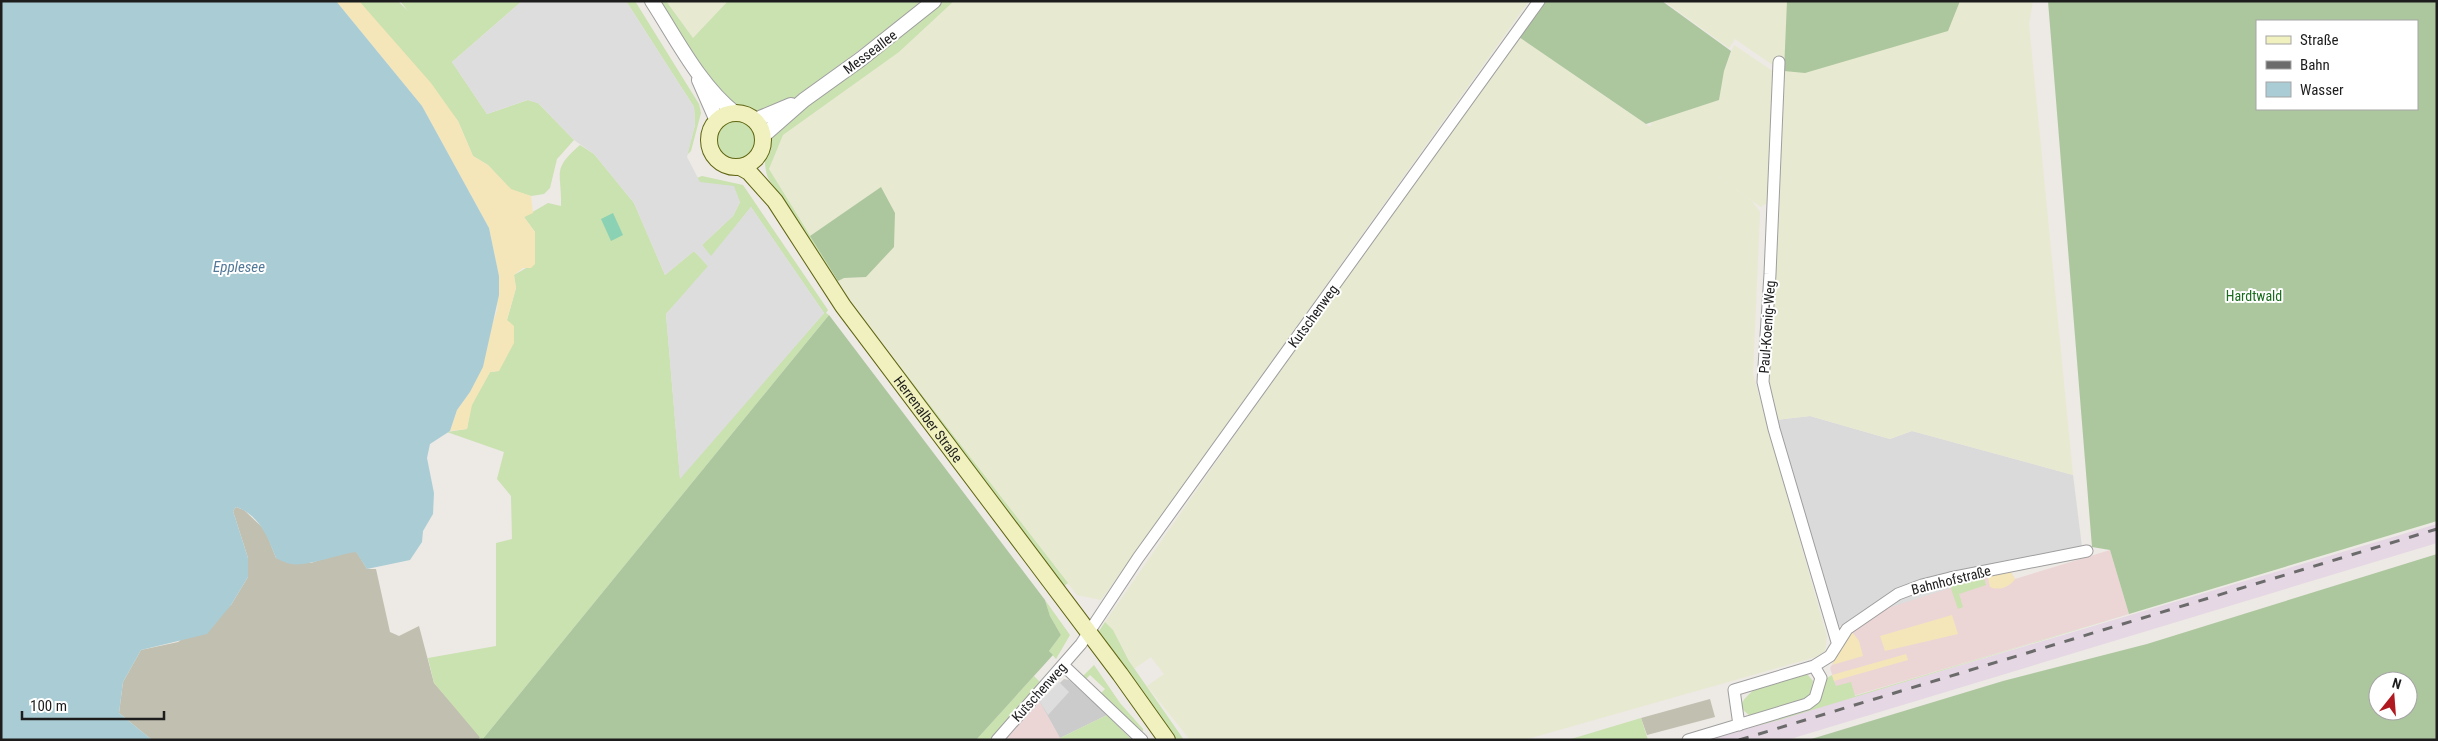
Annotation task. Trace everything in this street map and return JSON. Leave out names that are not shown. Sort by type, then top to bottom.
[{"type":"main road","points":[[734,112],[749,116],[755,120],[763,136],[764,143],[758,156],[747,165],[740,167],[722,163],[712,153],[709,139],[710,132],[717,121],[734,112]]},
{"type":"main road","name":"Herrenalber Straße","points":[[758,156],[775,201]]},
{"type":"main road","name":"Herrenalber Straße","points":[[740,167],[749,172],[775,201],[843,306],[1085,639],[1167,740]]},
{"type":"street","points":[[652,1],[695,70],[723,104],[734,112]]},
{"type":"street","name":"Messeallee","points":[[763,136],[804,100],[861,59],[934,1]]},
{"type":"street","name":"Kutschenweg","points":[[997,740],[1085,639],[1138,558],[1539,1]]},
{"type":"street","name":"Paul-Koenig-Weg","points":[[1779,62],[1770,274],[1763,382],[1774,429],[1837,642]]},
{"type":"street","points":[[695,70],[717,121]]},
{"type":"street","name":"Messeallee","points":[[755,120],[804,100]]},
{"type":"street","name":"Bahnhofstraße","points":[[1739,725],[1734,690],[1814,666],[1830,656],[1837,642],[1847,629],[1898,594],[1922,585],[2087,551]]},
{"type":"street","points":[[1063,665],[1142,740]]},
{"type":"street","points":[[1688,740],[1807,704],[1814,698],[1822,678],[1814,666]]},
{"type":"shaded area","points":[[522,1],[626,1],[694,107],[695,125],[687,157],[700,182],[734,186],[740,202],[733,216],[702,245],[711,256],[751,207],[824,313],[680,479],[666,314],[708,266],[694,251],[665,275],[634,203],[594,154],[574,140],[538,103],[527,100],[487,114],[452,62]]},
{"type":"shaded area","points":[[1810,416],[1890,439],[1912,431],[2073,475],[2082,547],[1894,591],[1837,628],[1776,420]]},
{"type":"shaded area","points":[[236,507],[244,510],[265,530],[276,558],[311,563],[356,551],[367,569],[376,569],[390,632],[399,636],[419,626],[434,683],[481,736],[478,740],[152,740],[119,713],[123,682],[141,650],[178,642],[231,605],[248,577],[248,558],[233,511]]},
{"type":"shaded area","points":[[2437,524],[2437,543],[1787,740],[1709,740]]},
{"type":"shaded area","points":[[2110,550],[2129,614],[1826,704],[1837,690],[1830,668],[1850,634],[1884,608],[2009,569],[2015,579]]},
{"type":"shaded area","points":[[1948,580],[1951,588],[1888,608],[1899,598]]},
{"type":"shaded area","points":[[1064,679],[1069,680],[1107,715],[1060,738],[1040,702]]},
{"type":"shaded area","points":[[1059,682],[1069,692],[1048,715],[1040,702]]},
{"type":"shaded area","points":[[1710,699],[1715,717],[1647,735],[1641,718]]},
{"type":"shaded area","points":[[1040,702],[1061,740],[1004,740],[1020,722]]},
{"type":"green space","points":[[359,1],[398,1],[408,11],[400,1],[522,1],[452,62],[487,114],[528,100],[538,103],[574,140],[557,159],[550,188],[544,194],[531,196],[511,190],[488,165],[473,156],[458,121]]},
{"type":"green space","points":[[626,1],[635,1],[699,104],[701,113],[691,151],[687,155],[695,125],[694,107]]},
{"type":"green space","points":[[655,1],[666,1],[693,38],[728,1],[922,1],[856,53],[784,105],[763,113],[752,113],[721,98]]},
{"type":"green space","points":[[666,1],[728,1],[693,38]]},
{"type":"green space","points":[[943,1],[954,1],[899,52],[783,135],[769,169],[838,281],[839,288],[1068,583],[1063,587],[827,273],[766,172],[765,153],[774,129],[919,22]]},
{"type":"green space","points":[[954,1],[1529,1],[1101,600],[1077,595],[839,288],[838,281],[844,278],[866,277],[880,188],[810,236],[769,169],[783,135],[899,52]]},
{"type":"green space","points":[[1546,1],[1662,1],[1731,51],[1724,71],[1719,100],[1646,124],[1519,37]]},
{"type":"green space","points":[[1664,1],[2033,1],[2029,24],[2073,475],[1912,431],[1890,439],[1810,416],[1776,420],[1769,378],[1780,70],[1735,39],[1729,48]]},
{"type":"green space","points":[[1787,1],[1960,1],[1948,31],[1805,73],[1784,71]]},
{"type":"green space","name":"Hardtwald","points":[[2048,1],[2437,1],[2437,521],[2129,614],[2110,550],[2092,547]]},
{"type":"green space","points":[[1519,37],[1650,127],[1653,121],[1719,100],[1724,71],[1734,45],[1774,72],[1767,203],[1761,207],[1693,159],[1752,201],[1760,212],[1753,374],[1827,637],[1825,651],[1816,657],[1524,740],[1190,740],[1147,686],[1164,674],[1151,657],[1134,669],[1113,630],[1105,622],[1255,406]]},
{"type":"green space","points":[[741,118],[753,124],[758,131],[758,149],[753,156],[746,161],[733,162],[725,159],[718,152],[715,136],[718,128],[725,121]]},
{"type":"green space","points":[[580,145],[594,154],[634,203],[665,275],[694,251],[709,267],[666,314],[680,478],[824,313],[751,207],[711,257],[702,245],[733,216],[740,202],[689,181],[702,176],[743,185],[828,310],[826,313],[829,315],[482,740],[434,683],[428,658],[496,646],[496,543],[512,539],[511,496],[497,479],[504,452],[447,432],[467,429],[471,406],[490,372],[499,371],[507,320],[516,288],[514,275],[535,263],[535,232],[524,217],[548,203],[561,206],[560,172],[565,160]]},
{"type":"green space","points":[[881,187],[895,213],[894,247],[866,277],[844,278],[838,281],[810,236]]},
{"type":"green space","points":[[613,213],[623,235],[611,241],[601,219]]},
{"type":"green space","points":[[829,315],[1045,600],[1050,616],[1061,635],[1049,651],[1053,655],[976,740],[482,740]]},
{"type":"green space","points":[[2437,554],[2437,740],[1808,740],[2003,681],[2147,644]]},
{"type":"green space","points":[[1987,573],[1988,577],[1984,578],[1986,585],[1959,594],[1963,607],[1958,609],[1948,580]]},
{"type":"green space","points":[[1045,600],[1070,635],[1056,659],[1049,651],[1061,635],[1050,616]]},
{"type":"green space","points":[[2129,614],[1779,720],[1703,740],[1802,708],[1827,678],[1832,675],[1836,686],[1851,682],[1855,696]]},
{"type":"green space","points":[[1105,622],[1113,630],[1129,661],[1184,740],[1173,740],[1099,631]]},
{"type":"green space","points":[[1094,665],[1120,703],[1143,729],[1143,732],[1100,694],[1105,689],[1090,675],[1085,680],[1082,677]]},
{"type":"green space","points":[[1807,674],[1813,681],[1811,694],[1807,698],[1756,715],[1749,715],[1742,709],[1741,704],[1754,690],[1771,682]]},
{"type":"green space","points":[[1034,676],[1040,682],[989,740],[976,740]]},
{"type":"green space","points":[[1107,715],[1132,740],[1061,740],[1060,738]]},
{"type":"green space","points":[[1641,718],[1648,740],[1571,739]]},
{"type":"sand","points":[[336,1],[359,1],[431,83],[458,121],[473,156],[488,165],[511,189],[531,196],[533,213],[524,217],[535,232],[535,264],[531,268],[523,268],[514,275],[516,288],[507,320],[514,326],[514,343],[499,371],[490,372],[472,405],[467,429],[450,431],[457,410],[470,392],[487,350],[488,337],[497,310],[499,276],[489,228],[422,106]]},
{"type":"sand","points":[[2009,569],[2015,579],[2013,582],[2001,588],[1990,587],[1987,573]]},
{"type":"sand","points":[[1952,615],[1958,634],[1885,651],[1880,636]]},
{"type":"sand","points":[[1852,632],[1859,641],[1863,656],[1832,665]]},
{"type":"sand","points":[[1906,654],[1908,660],[1834,681],[1832,675]]},
{"type":"water","name":"Epplesee","points":[[1,1],[336,1],[422,106],[489,228],[499,276],[499,295],[483,367],[470,392],[457,410],[450,431],[430,444],[427,458],[434,493],[433,514],[423,531],[422,542],[410,560],[367,569],[356,552],[305,564],[289,564],[276,558],[266,535],[257,521],[244,510],[236,507],[233,511],[248,558],[248,577],[231,605],[207,634],[141,650],[123,682],[119,713],[152,740],[1,740]]},
{"type":"railway","points":[[1739,740],[2437,529]]}]
